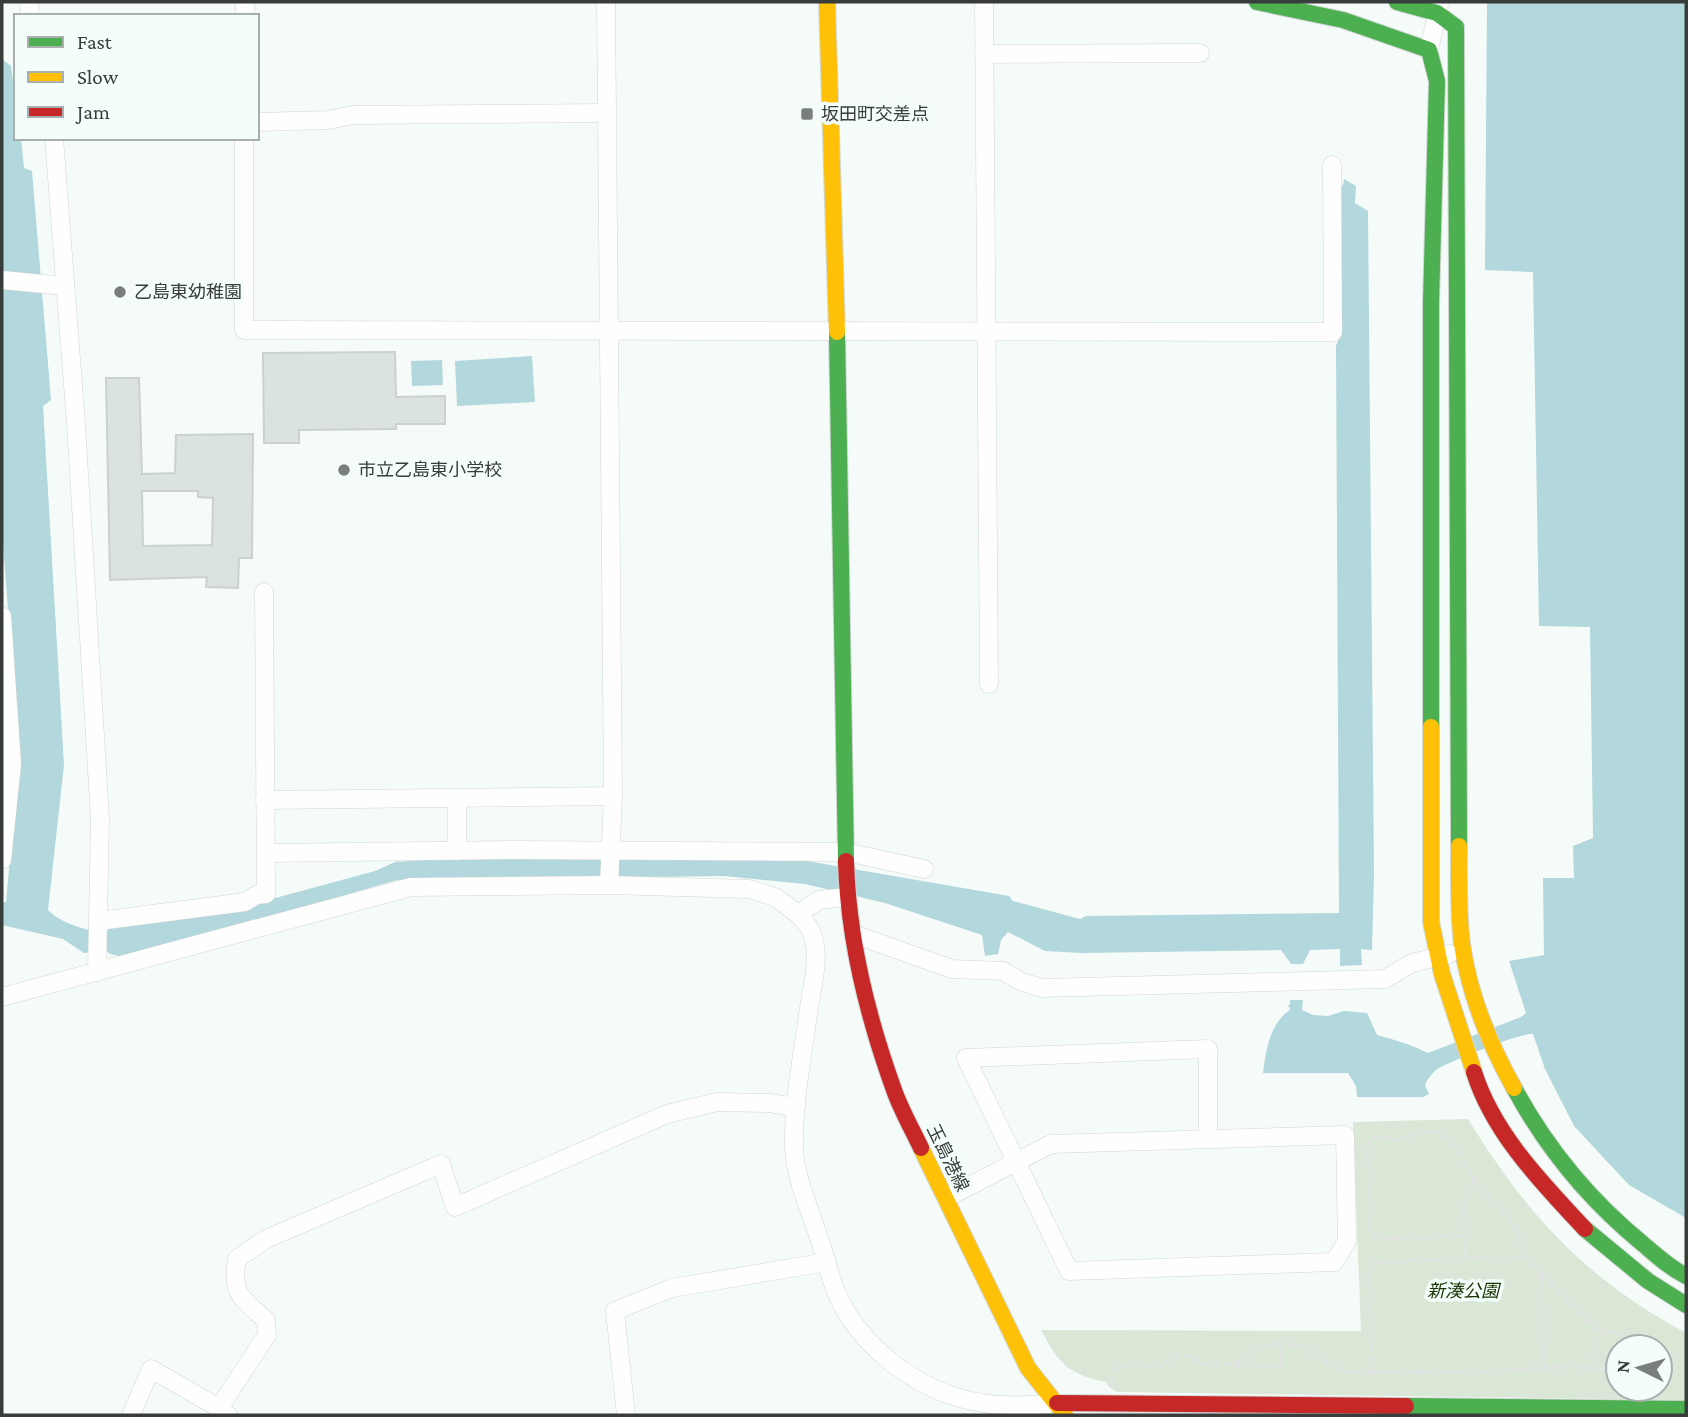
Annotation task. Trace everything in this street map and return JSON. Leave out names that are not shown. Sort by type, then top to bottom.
[{"type":"street","points":[[606,2],[613,796],[609,885]]},
{"type":"street","name":"玉島港線","points":[[827,2],[837,331],[847,897],[865,994],[894,1092],[1028,1368],[1061,1409]]},
{"type":"street","points":[[984,2],[989,684]]},
{"type":"street","points":[[1257,2],[1343,20],[1429,50]]},
{"type":"street","points":[[1397,2],[1438,8],[1456,27]]},
{"type":"street","points":[[1455,2],[1459,881],[1463,951],[1505,1077],[1552,1153],[1610,1220],[1686,1276]]},
{"type":"street","points":[[1438,8],[1429,50],[1437,81],[1431,303],[1431,867],[1432,922],[1438,957],[1482,1098],[1523,1160],[1584,1228],[1648,1281],[1686,1305]]},
{"type":"street","points":[[984,54],[1200,53]]},
{"type":"street","points":[[259,122],[328,120],[353,115],[607,113]]},
{"type":"street","points":[[54,140],[76,424],[100,819],[97,972]]},
{"type":"street","points":[[244,140],[244,330],[1333,332],[1332,165]]},
{"type":"street","points":[[2,280],[65,286]]},
{"type":"street","points":[[264,592],[266,927]]},
{"type":"street","points":[[2,618],[12,764],[2,860]]},
{"type":"street","points":[[265,800],[613,796]]},
{"type":"street","points":[[457,798],[457,851]]},
{"type":"street","points":[[266,853],[512,850],[846,852],[924,870]]},
{"type":"street","points":[[2,997],[411,887],[609,885],[749,889],[775,897],[797,914],[811,932],[816,958],[796,1107],[794,1150],[804,1193],[838,1296],[856,1325],[876,1349],[902,1370],[930,1385],[968,1399],[1061,1409],[1686,1409]]},
{"type":"street","points":[[99,921],[245,902],[256,895],[266,894]]},
{"type":"street","points":[[797,914],[819,900],[847,897]]},
{"type":"street","points":[[856,935],[952,969],[1003,971],[1022,982],[1042,988],[1385,979],[1412,962],[1463,951]]},
{"type":"street","points":[[946,1198],[1016,1162],[1051,1144],[1345,1135],[1347,1241],[1334,1262],[1069,1271],[1016,1162],[966,1058],[1208,1049],[1208,1139]]},
{"type":"street","points":[[131,1415],[151,1370],[224,1412],[267,1335],[266,1320],[240,1297],[234,1277],[237,1259],[265,1239],[441,1164],[455,1207],[667,1114],[717,1102],[769,1103],[796,1107]]},
{"type":"street","points":[[626,1415],[615,1311],[672,1288],[827,1262]]},
{"type":"path","points":[[1462,1236],[1377,1239],[1369,1224],[1369,1168],[1366,1159],[1367,1148],[1376,1137],[1401,1140],[1424,1131],[1439,1133],[1448,1138],[1475,1179],[1513,1224],[1527,1259],[1599,1331],[1618,1333]]},
{"type":"path","points":[[1466,1258],[1462,1236],[1463,1201],[1475,1179]]},
{"type":"path","points":[[1372,1373],[1370,1266],[1377,1261],[1527,1259]]},
{"type":"path","points":[[1541,1275],[1544,1367]]},
{"type":"path","points":[[1604,1332],[1594,1342],[1592,1354],[1595,1361],[1604,1368]]},
{"type":"path","points":[[1236,1366],[1271,1342],[1302,1346],[1343,1372],[1479,1372],[1544,1367],[1604,1369]]},
{"type":"path","points":[[1109,1387],[1121,1366],[1160,1365],[1175,1356],[1192,1357],[1204,1364],[1280,1366],[1282,1344]]},
{"type":"green space","name":"新湊公園","points":[[1468,1119],[1513,1185],[1562,1242],[1618,1291],[1686,1333],[1686,1400],[1674,1400],[1674,1333],[1604,1333],[1604,1399],[1117,1392],[1106,1382],[1082,1375],[1066,1366],[1053,1351],[1041,1330],[1361,1331],[1353,1122]]},
{"type":"water","points":[[1487,2],[1686,2],[1686,1218],[1629,1185],[1574,1126],[1545,1069],[1533,1034],[1501,1042],[1439,1068],[1426,1082],[1429,1094],[1423,1097],[1357,1097],[1356,1086],[1348,1073],[1263,1073],[1270,1038],[1283,1015],[1290,1010],[1290,1000],[1303,1000],[1302,1010],[1313,1015],[1328,1016],[1344,1011],[1367,1013],[1377,1035],[1428,1053],[1521,1017],[1526,1013],[1509,961],[1544,955],[1543,878],[1574,878],[1573,846],[1593,838],[1590,627],[1539,626],[1533,272],[1485,270]]},
{"type":"water","points":[[2,59],[11,66],[14,87],[14,140],[21,140],[24,168],[32,171],[51,400],[43,406],[64,765],[48,910],[53,915],[67,923],[106,934],[111,924],[268,900],[375,871],[395,862],[454,858],[768,858],[807,861],[1009,896],[1013,901],[1080,919],[1086,916],[1339,913],[1336,346],[1340,335],[1337,192],[1344,179],[1356,186],[1355,203],[1368,211],[1374,875],[1372,950],[1361,949],[1362,965],[1340,966],[1340,949],[1310,950],[1303,964],[1291,964],[1281,950],[1082,953],[1045,951],[1008,932],[1001,940],[998,954],[985,956],[982,935],[885,903],[805,884],[724,876],[397,880],[128,958],[110,954],[105,950],[84,953],[63,939],[2,925],[2,902],[6,902],[19,762],[2,528]]},
{"type":"water","points":[[532,356],[535,402],[457,406],[455,361]]},
{"type":"water","points":[[442,360],[443,385],[412,386],[411,361]]},
{"type":"building","points":[[395,352],[396,397],[445,396],[445,424],[396,424],[396,429],[299,430],[299,443],[264,443],[263,353]]},
{"type":"building","points":[[106,378],[139,378],[142,474],[175,473],[176,435],[253,434],[252,558],[239,558],[238,588],[206,587],[207,577],[110,580]],"holes":[[[142,491],[198,491],[198,497],[213,498],[212,545],[143,546]]]},
{"type":"traffic: fast","points":[[1257,2],[1343,20],[1429,50],[1437,81],[1431,303],[1431,727]]},
{"type":"traffic: fast","points":[[1397,2],[1437,13],[1456,27],[1459,846]]},
{"type":"traffic: fast","points":[[837,332],[846,861]]},
{"type":"traffic: fast","points":[[1514,1088],[1540,1132],[1587,1191],[1653,1253],[1686,1276]]},
{"type":"traffic: fast","points":[[1585,1229],[1648,1281],[1686,1305]]},
{"type":"traffic: fast","points":[[1406,1406],[1686,1409]]},
{"type":"traffic: slow","points":[[827,2],[837,332]]},
{"type":"traffic: slow","points":[[1431,727],[1431,922],[1442,974],[1474,1072]]},
{"type":"traffic: slow","points":[[1459,846],[1460,920],[1465,962],[1482,1018],[1514,1088]]},
{"type":"traffic: slow","points":[[921,1148],[1028,1368],[1065,1415]]},
{"type":"traffic: jam","points":[[846,861],[855,948],[868,1006],[894,1090],[921,1148]]},
{"type":"traffic: jam","points":[[1474,1072],[1493,1116],[1520,1156],[1585,1229]]},
{"type":"traffic: jam","points":[[1057,1403],[1406,1406]]},
{"type":"place","name":"坂田町交差点","points":[[807,114]]},
{"type":"place","name":"乙島東幼稚園","points":[[120,292]]},
{"type":"place","name":"市立乙島東小学校","points":[[344,470]]}]
